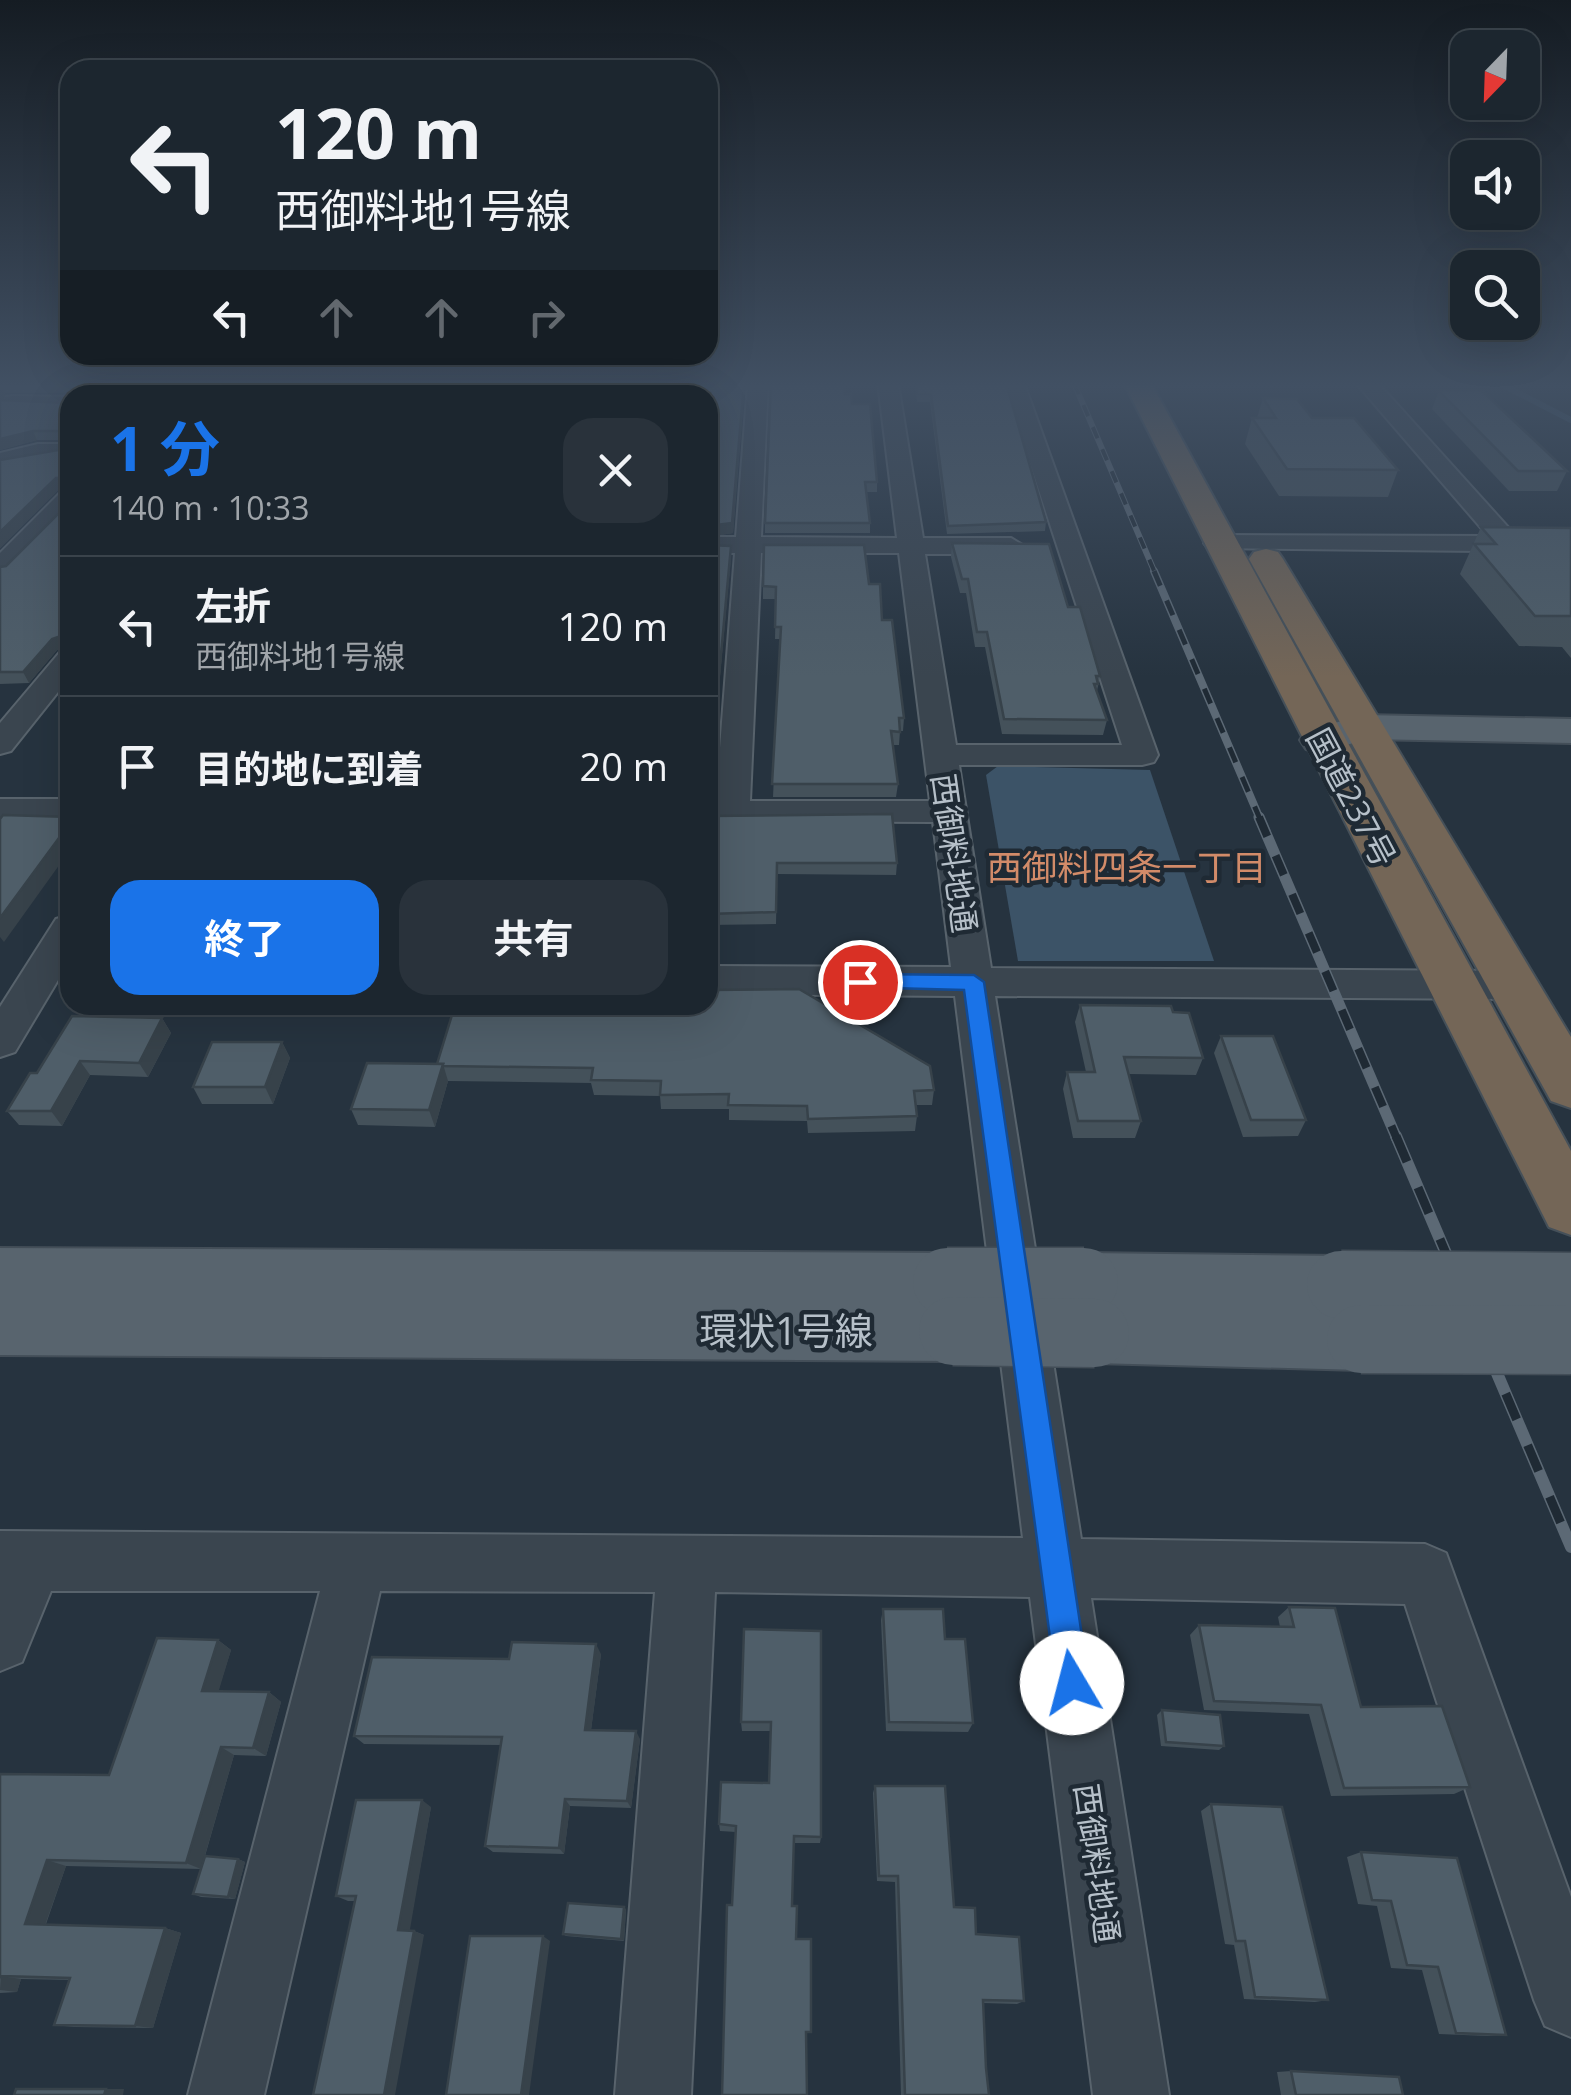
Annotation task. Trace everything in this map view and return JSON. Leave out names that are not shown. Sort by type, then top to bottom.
[{"type":"highway","name":"国道237号","points":[[1186,481],[1217,543],[1353,739],[1512,985],[1571,1086]]},
{"type":"highway","name":"国道237号","points":[[1220,481],[1257,544],[1353,739],[1452,985],[1571,1209]]},
{"type":"main road","points":[[1353,739],[1571,731]]},
{"type":"main road","points":[[1353,739],[1571,752]]},
{"type":"main road","name":"環状1号線","points":[[0,1276],[950,1307],[1351,1312],[1571,1340]]},
{"type":"main road","name":"環状1号線","points":[[1351,1312],[1571,1287]]},
{"type":"main road","name":"環状1号線","points":[[0,1325],[950,1307]]},
{"type":"street","points":[[752,481],[720,812],[949,812]]},
{"type":"street","name":"西御料地通","points":[[902,481],[1131,2095]]},
{"type":"street","points":[[941,754],[1142,754],[1051,546],[1036,481]]},
{"type":"street","points":[[1452,481],[1509,544]]},
{"type":"street","points":[[0,568],[60,507]]},
{"type":"street","points":[[26,542],[60,542]]},
{"type":"street","points":[[1217,543],[1571,544]]},
{"type":"street","points":[[718,545],[1051,546]]},
{"type":"street","points":[[0,744],[60,670]]},
{"type":"street","points":[[0,809],[60,809]]},
{"type":"street","points":[[0,973],[56,974]]},
{"type":"street","points":[[0,1041],[56,974]]},
{"type":"street","points":[[718,980],[1512,985]]},
{"type":"street","points":[[0,1640],[17,1561],[687,1562],[1425,1574],[1571,2000]]},
{"type":"street","points":[[226,2095],[357,1562]]},
{"type":"street","points":[[653,2095],[687,1562]]},
{"type":"water","points":[[998,766],[1150,770],[1214,961],[1018,961],[986,775]]},
{"type":"building","points":[[0,481],[53,481],[0,532]]},
{"type":"building","points":[[718,481],[736,481],[732,523],[718,525]]},
{"type":"building","points":[[767,481],[877,481],[865,482],[870,523],[765,523]]},
{"type":"building","points":[[942,481],[1034,481],[1046,522],[948,526]]},
{"type":"building","points":[[60,512],[60,636],[52,639],[23,672],[0,672],[0,567],[6,566]]},
{"type":"building","points":[[1481,527],[1571,528],[1571,616],[1535,616],[1474,544],[1496,544]]},
{"type":"building","points":[[952,543],[1049,544],[1068,607],[1080,607],[1100,676],[1096,676],[1098,684],[1094,684],[1107,720],[1004,719],[987,632],[977,632],[968,579],[962,579]]},
{"type":"building","points":[[718,545],[731,546],[718,686]]},
{"type":"building","points":[[764,545],[864,545],[869,584],[880,584],[882,620],[892,620],[904,718],[899,718],[900,732],[891,731],[898,784],[772,784],[781,627],[775,627],[776,587],[763,586]]},
{"type":"building","points":[[892,814],[897,863],[777,863],[776,912],[718,914],[718,816]]},
{"type":"building","points":[[3,815],[60,817],[60,837],[0,918]]},
{"type":"building","points":[[799,989],[930,1066],[934,1090],[914,1091],[917,1116],[808,1119],[807,1106],[728,1105],[729,1094],[660,1095],[661,1081],[591,1080],[593,1068],[437,1064],[452,1015],[718,1015],[718,990]]},
{"type":"building","points":[[1080,1005],[1171,1006],[1173,1012],[1189,1013],[1203,1058],[1124,1057],[1141,1121],[1078,1121],[1067,1072],[1095,1072]]},
{"type":"building","points":[[72,1016],[162,1018],[139,1063],[80,1061],[51,1111],[7,1111],[30,1073],[37,1073]]},
{"type":"building","points":[[1221,1036],[1273,1036],[1306,1120],[1251,1120]]},
{"type":"building","points":[[212,1042],[282,1042],[265,1087],[193,1087]]},
{"type":"building","points":[[367,1063],[443,1064],[429,1110],[351,1109]]},
{"type":"building","points":[[1289,1607],[1335,1608],[1361,1707],[1442,1706],[1470,1787],[1344,1788],[1321,1705],[1214,1701],[1199,1625],[1294,1627]]},
{"type":"building","points":[[883,1609],[943,1609],[945,1639],[965,1639],[973,1723],[889,1722]]},
{"type":"building","points":[[744,1629],[821,1631],[821,1837],[794,1836],[792,1906],[797,1906],[796,1939],[811,1939],[807,2095],[722,2095],[727,1905],[732,1905],[736,1826],[719,1824],[721,1782],[769,1783],[771,1722],[741,1722]]},
{"type":"building","points":[[157,1638],[218,1640],[202,1691],[269,1692],[253,1748],[221,1747],[186,1863],[47,1860],[25,1924],[165,1928],[135,2026],[54,2025],[70,1978],[0,1978],[0,1774],[109,1775]]},
{"type":"building","points":[[512,1642],[596,1644],[585,1730],[636,1731],[627,1801],[565,1799],[559,1848],[485,1846],[502,1737],[354,1736],[372,1657],[509,1659]]},
{"type":"building","points":[[1162,1710],[1220,1715],[1224,1746],[1166,1742]]},
{"type":"building","points":[[875,1786],[945,1786],[954,1907],[975,1908],[976,1934],[1019,1937],[1024,2001],[983,2000],[989,2095],[905,2095],[898,1876],[879,1876]]},
{"type":"building","points":[[356,1800],[422,1800],[398,1930],[414,1931],[384,2095],[313,2095],[356,1896],[336,1896]]},
{"type":"building","points":[[1211,1804],[1282,1807],[1328,2000],[1255,1997],[1245,1941],[1236,1941]]},
{"type":"building","points":[[1361,1852],[1457,1858],[1506,2035],[1456,2033],[1438,1967],[1407,1965],[1391,1901],[1372,1900]]},
{"type":"building","points":[[205,1856],[238,1859],[228,1897],[193,1894]]},
{"type":"building","points":[[568,1903],[624,1907],[621,1939],[563,1934]]},
{"type":"building","points":[[470,1936],[543,1936],[521,2095],[446,2095]]},
{"type":"building","points":[[1291,2071],[1399,2077],[1403,2095],[1296,2095]]},
{"type":"building","points":[[16,2089],[106,2089],[104,2095],[14,2095]]},
{"type":"railway","points":[[1116,481],[1155,573]]},
{"type":"railway","points":[[1154,571],[1260,819]]},
{"type":"railway","points":[[1259,817],[1397,1139]]},
{"type":"railway","points":[[1396,1136],[1571,1547]]},
{"type":"district","name":"西御料四条一丁目","points":[[1127,866]]},
{"type":"route","points":[[860,982],[974,982],[1072,1683]]}]
